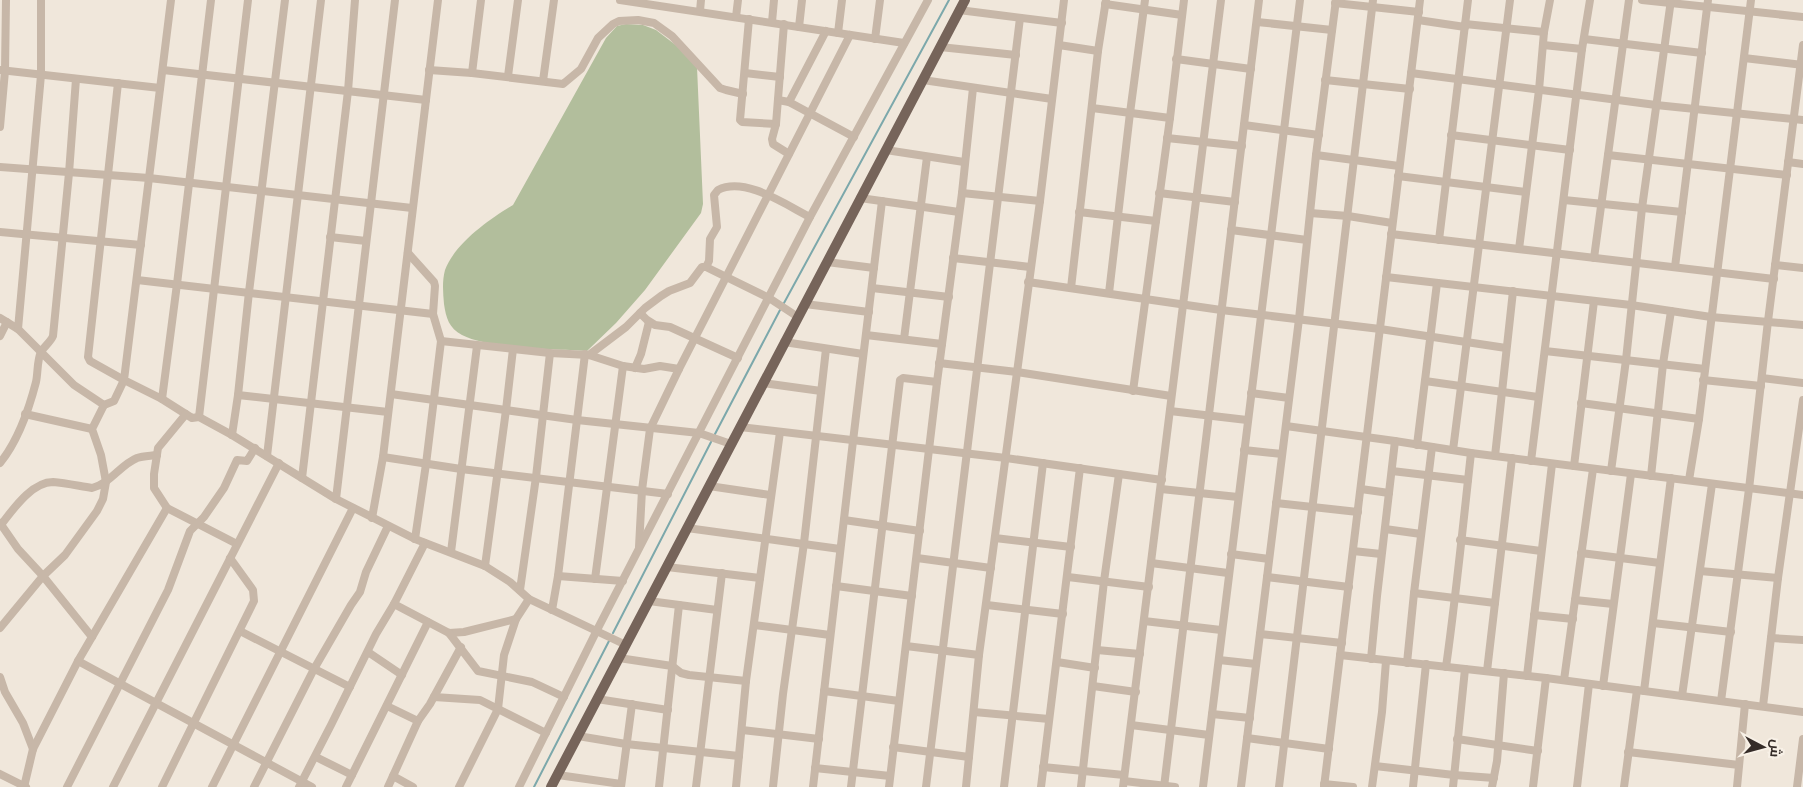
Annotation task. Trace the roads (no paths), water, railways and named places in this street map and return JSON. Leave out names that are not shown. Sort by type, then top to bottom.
[{"type":"main road","points":[[551,787],[964,0]]},
{"type":"street","points":[[0,127],[6,0]]},
{"type":"street","points":[[18,329],[41,75],[41,0]]},
{"type":"street","points":[[0,628],[43,576],[70,549],[97,511],[103,498],[106,482],[101,455],[92,429],[104,404],[114,401],[124,380],[171,0]]},
{"type":"street","points":[[162,399],[211,0]]},
{"type":"street","points":[[199,417],[248,0]]},
{"type":"street","points":[[232,435],[285,0]]},
{"type":"street","points":[[267,456],[322,0]]},
{"type":"street","points":[[302,478],[348,91],[355,0]]},
{"type":"street","points":[[336,499],[395,0]]},
{"type":"street","points":[[372,518],[383,457],[438,0]]},
{"type":"street","points":[[472,73],[481,0]]},
{"type":"street","points":[[508,76],[518,0]]},
{"type":"street","points":[[543,81],[554,0]]},
{"type":"street","points":[[625,0],[664,3],[736,17],[904,43]]},
{"type":"street","points":[[700,11],[701,0]]},
{"type":"street","points":[[736,17],[738,0]]},
{"type":"street","points":[[772,22],[774,0]]},
{"type":"street","points":[[799,27],[802,0]]},
{"type":"street","points":[[838,33],[842,0]]},
{"type":"street","points":[[875,39],[880,0]]},
{"type":"street","points":[[519,787],[622,581],[810,217],[928,0]]},
{"type":"street","points":[[967,787],[979,655],[1040,200],[1064,0]]},
{"type":"street","points":[[1133,391],[1184,0]]},
{"type":"street","points":[[1123,781],[1136,692],[1221,0]]},
{"type":"street","points":[[1164,786],[1259,0]]},
{"type":"street","points":[[1203,787],[1300,0]]},
{"type":"street","points":[[1352,787],[1324,785],[1420,0]]},
{"type":"street","points":[[1439,240],[1468,0]]},
{"type":"street","points":[[1453,450],[1510,0]]},
{"type":"street","points":[[1519,249],[1539,90],[1544,32],[1550,0]]},
{"type":"street","points":[[1531,461],[1582,49],[1590,0]]},
{"type":"street","points":[[1594,258],[1629,0]]},
{"type":"street","points":[[1642,0],[1708,4],[1803,17]]},
{"type":"street","points":[[1689,480],[1699,419],[1751,0]]},
{"type":"street","points":[[1611,471],[1626,360],[1630,305],[1637,262],[1648,158],[1665,49],[1670,1]]},
{"type":"street","points":[[1071,288],[1098,51],[1106,2],[1145,4],[1182,15]]},
{"type":"street","points":[[1242,787],[1299,319],[1316,156],[1336,2],[1373,4],[1418,16],[1465,25],[1507,27],[1544,32]]},
{"type":"street","points":[[1109,293],[1145,4]]},
{"type":"street","points":[[1279,787],[1373,4]]},
{"type":"street","points":[[1675,268],[1708,4]]},
{"type":"street","points":[[959,10],[1062,23]]},
{"type":"street","points":[[926,787],[1020,18]]},
{"type":"street","points":[[749,19],[741,121],[776,124]]},
{"type":"street","points":[[429,70],[508,76],[563,84],[581,69],[598,38],[613,24],[620,20],[638,20],[654,23],[672,36],[720,88],[743,94]]},
{"type":"street","points":[[1257,22],[1332,30]]},
{"type":"street","points":[[784,24],[776,124],[772,139],[773,144],[789,154]]},
{"type":"street","points":[[789,102],[826,31]]},
{"type":"street","points":[[639,551],[642,490],[650,429],[678,369],[850,35]]},
{"type":"street","points":[[1584,39],[1702,53]]},
{"type":"street","points":[[1543,45],[1582,49]]},
{"type":"street","points":[[1721,701],[1803,45]]},
{"type":"street","points":[[1059,46],[1098,51]]},
{"type":"street","points":[[940,47],[1016,55]]},
{"type":"street","points":[[1744,58],[1802,65]]},
{"type":"street","points":[[1176,59],[1251,69]]},
{"type":"street","points":[[3,70],[160,88]]},
{"type":"street","points":[[163,70],[426,100]]},
{"type":"street","points":[[745,74],[780,77]]},
{"type":"street","points":[[1411,74],[1656,105],[1803,120]]},
{"type":"street","points":[[0,463],[10,449],[25,414],[35,383],[41,352],[52,336],[69,173],[76,79]]},
{"type":"street","points":[[923,80],[1052,99]]},
{"type":"street","points":[[1326,80],[1410,89]]},
{"type":"street","points":[[118,83],[88,360],[162,399],[192,418],[199,417],[232,435],[336,499],[415,539],[485,566],[520,590],[529,599],[626,644]]},
{"type":"street","points":[[889,787],[939,363],[960,212],[973,88]]},
{"type":"street","points":[[778,100],[789,102],[854,137]]},
{"type":"street","points":[[1092,108],[1170,118]]},
{"type":"street","points":[[1244,125],[1319,135]]},
{"type":"street","points":[[1451,135],[1570,150]]},
{"type":"street","points":[[1167,138],[1242,146]]},
{"type":"street","points":[[886,150],[964,162]]},
{"type":"street","points":[[1608,155],[1787,175]]},
{"type":"street","points":[[1316,156],[1399,166]]},
{"type":"street","points":[[904,339],[927,157]]},
{"type":"street","points":[[1788,162],[1803,164]]},
{"type":"street","points":[[0,166],[149,178],[412,208]]},
{"type":"street","points":[[1398,176],[1526,192]]},
{"type":"street","points":[[552,610],[587,355],[626,327],[669,290],[690,283],[702,267],[706,266],[709,261],[710,239],[717,227],[714,195],[721,188],[735,186],[748,188],[810,217]]},
{"type":"street","points":[[962,193],[1040,200]]},
{"type":"street","points":[[1159,193],[1235,202]]},
{"type":"street","points":[[860,198],[960,212]]},
{"type":"street","points":[[1564,200],[1682,212]]},
{"type":"street","points":[[813,787],[882,202]]},
{"type":"street","points":[[1080,212],[1156,221]]},
{"type":"street","points":[[1310,212],[1392,223]]},
{"type":"street","points":[[1231,230],[1307,240]]},
{"type":"street","points":[[0,232],[141,245]]},
{"type":"street","points":[[1391,234],[1774,279]]},
{"type":"street","points":[[330,237],[366,241]]},
{"type":"street","points":[[408,253],[434,282],[434,314],[441,341],[415,539]]},
{"type":"street","points":[[953,258],[1030,267]]},
{"type":"street","points":[[827,262],[874,268]]},
{"type":"street","points":[[1775,265],[1803,268]]},
{"type":"street","points":[[706,266],[769,298],[798,317]]},
{"type":"street","points":[[1386,276],[1630,305],[1711,317],[1803,325]]},
{"type":"street","points":[[137,280],[434,314]]},
{"type":"street","points":[[1028,282],[1222,310],[1380,329],[1506,348]]},
{"type":"street","points":[[1417,444],[1437,283]]},
{"type":"street","points":[[872,288],[949,297]]},
{"type":"street","points":[[1495,456],[1513,291]]},
{"type":"street","points":[[1574,466],[1594,301]]},
{"type":"street","points":[[805,304],[869,312]]},
{"type":"street","points":[[1651,476],[1670,311]]},
{"type":"street","points":[[640,313],[658,326],[670,327],[738,358]]},
{"type":"street","points":[[0,336],[3,320],[18,329],[74,385],[104,404]]},
{"type":"street","points":[[635,368],[650,322]]},
{"type":"street","points":[[866,334],[942,344]]},
{"type":"street","points":[[441,341],[477,346],[587,355],[635,368],[651,369],[660,366],[678,369]]},
{"type":"street","points":[[784,342],[863,354]]},
{"type":"street","points":[[451,552],[468,405],[477,346]]},
{"type":"street","points":[[485,566],[513,349]]},
{"type":"street","points":[[773,787],[826,349]]},
{"type":"street","points":[[1545,351],[1705,369]]},
{"type":"street","points":[[520,590],[536,478],[550,353]]},
{"type":"street","points":[[939,363],[1017,372],[1171,396]]},
{"type":"street","points":[[594,579],[623,366]]},
{"type":"street","points":[[851,787],[901,378],[937,382]]},
{"type":"street","points":[[1704,380],[1803,382]]},
{"type":"street","points":[[1425,381],[1538,397]]},
{"type":"street","points":[[763,383],[821,391]]},
{"type":"street","points":[[1251,393],[1289,398]]},
{"type":"street","points":[[391,394],[578,420],[698,433],[731,444]]},
{"type":"street","points":[[238,395],[388,412]]},
{"type":"street","points":[[1763,706],[1778,578],[1801,431],[1803,400]]},
{"type":"street","points":[[1581,403],[1699,419]]},
{"type":"street","points":[[1170,411],[1247,420]]},
{"type":"street","points":[[25,414],[92,429]]},
{"type":"street","points":[[186,414],[161,443],[154,474],[154,488],[167,508],[237,544]]},
{"type":"street","points":[[1286,426],[1552,464],[1803,495]]},
{"type":"street","points":[[740,427],[1080,468],[1119,474],[1200,492],[1238,497]]},
{"type":"street","points":[[736,787],[746,681],[780,432]]},
{"type":"street","points":[[1371,659],[1381,554],[1395,441]]},
{"type":"street","points":[[1407,663],[1432,447]]},
{"type":"street","points":[[67,787],[168,590],[190,531],[204,517],[224,488],[237,460],[247,461],[255,448]]},
{"type":"street","points":[[1244,450],[1282,454]]},
{"type":"street","points":[[1446,667],[1471,453]]},
{"type":"street","points":[[92,637],[0,525],[25,496],[46,483],[92,488],[106,482],[137,458],[157,455]]},
{"type":"street","points":[[383,457],[461,469],[668,494]]},
{"type":"street","points":[[1487,672],[1500,545],[1512,458]]},
{"type":"street","points":[[113,787],[279,463]]},
{"type":"street","points":[[1004,787],[1043,463]]},
{"type":"street","points":[[1527,676],[1552,464]]},
{"type":"street","points":[[1041,787],[1080,468]]},
{"type":"street","points":[[1564,680],[1593,469]]},
{"type":"street","points":[[1392,470],[1468,480]]},
{"type":"street","points":[[1081,787],[1098,650],[1104,581],[1119,474]]},
{"type":"street","points":[[1603,686],[1631,474]]},
{"type":"street","points":[[1624,787],[1628,752],[1653,623],[1671,478]]},
{"type":"street","points":[[1682,696],[1712,484]]},
{"type":"street","points":[[709,486],[770,495]]},
{"type":"street","points":[[1361,489],[1389,493]]},
{"type":"street","points":[[1276,503],[1358,512]]},
{"type":"street","points":[[0,774],[25,787],[33,749],[78,661],[167,508]]},
{"type":"street","points":[[212,787],[354,508]]},
{"type":"street","points":[[844,520],[920,531]]},
{"type":"street","points":[[254,787],[314,669],[358,596],[366,572],[388,526]]},
{"type":"street","points":[[687,528],[840,548]]},
{"type":"street","points":[[1385,529],[1421,534]]},
{"type":"street","points":[[995,538],[1071,547]]},
{"type":"street","points":[[1460,540],[1541,550]]},
{"type":"street","points":[[300,784],[316,757],[376,634],[394,604],[425,543]]},
{"type":"street","points":[[1353,551],[1381,554]]},
{"type":"street","points":[[1581,553],[1660,563]]},
{"type":"street","points":[[1231,554],[1269,560]]},
{"type":"street","points":[[162,787],[254,601],[255,595],[230,558]]},
{"type":"street","points":[[916,558],[990,568]]},
{"type":"street","points":[[1151,563],[1228,573]]},
{"type":"street","points":[[667,567],[760,578]]},
{"type":"street","points":[[1700,571],[1778,578]]},
{"type":"street","points":[[696,787],[722,574]]},
{"type":"street","points":[[558,576],[622,581]]},
{"type":"street","points":[[1267,576],[1349,587]]},
{"type":"street","points":[[1068,577],[1148,587]]},
{"type":"street","points":[[836,586],[912,596]]},
{"type":"street","points":[[1414,593],[1495,603]]},
{"type":"street","points":[[459,787],[498,709],[504,655],[516,619],[529,599]]},
{"type":"street","points":[[1575,600],[1613,604]]},
{"type":"street","points":[[649,601],[717,610]]},
{"type":"street","points":[[394,604],[449,633],[462,647],[478,671],[532,682],[564,698]]},
{"type":"street","points":[[659,787],[679,605]]},
{"type":"street","points":[[987,605],[1062,614]]},
{"type":"street","points":[[1534,615],[1573,619]]},
{"type":"street","points":[[449,633],[464,632],[516,619]]},
{"type":"street","points":[[1144,621],[1221,630]]},
{"type":"street","points":[[346,787],[428,622]]},
{"type":"street","points":[[1653,623],[1730,632]]},
{"type":"street","points":[[754,625],[830,635]]},
{"type":"street","points":[[240,630],[281,653],[350,687]]},
{"type":"street","points":[[1260,634],[1342,643]]},
{"type":"street","points":[[1771,638],[1803,640]]},
{"type":"street","points":[[906,646],[979,655]]},
{"type":"street","points":[[388,787],[418,721],[462,647]]},
{"type":"street","points":[[1098,650],[1140,654]]},
{"type":"street","points":[[368,652],[402,675]]},
{"type":"street","points":[[1340,655],[1564,680],[1803,712]]},
{"type":"street","points":[[619,658],[672,666],[681,673],[746,681]]},
{"type":"street","points":[[1218,660],[1256,664]]},
{"type":"street","points":[[78,661],[234,744],[300,784],[312,787]]},
{"type":"street","points":[[1372,787],[1382,712],[1386,661]]},
{"type":"street","points":[[1057,662],[1095,668]]},
{"type":"street","points":[[1413,787],[1426,664]]},
{"type":"street","points":[[1453,787],[1465,669]]},
{"type":"street","points":[[1492,787],[1498,745],[1504,673]]},
{"type":"street","points":[[0,677],[5,692],[23,723],[33,749]]},
{"type":"street","points":[[1533,787],[1546,678]]},
{"type":"street","points":[[1577,787],[1589,684]]},
{"type":"street","points":[[1093,686],[1136,692]]},
{"type":"street","points":[[824,691],[899,701]]},
{"type":"street","points":[[434,697],[477,700],[546,734]]},
{"type":"street","points":[[597,699],[668,710]]},
{"type":"street","points":[[558,775],[621,785],[632,704]]},
{"type":"street","points":[[1737,787],[1745,704]]},
{"type":"street","points":[[386,706],[418,721]]},
{"type":"street","points":[[974,712],[1049,719]]},
{"type":"street","points":[[1212,714],[1250,718]]},
{"type":"street","points":[[1131,725],[1209,735]]},
{"type":"street","points":[[742,730],[819,739]]},
{"type":"street","points":[[578,736],[626,744],[739,756]]},
{"type":"street","points":[[1247,738],[1329,749]]},
{"type":"street","points":[[1458,739],[1538,751]]},
{"type":"street","points":[[1797,787],[1803,739]]},
{"type":"street","points":[[893,747],[969,757]]},
{"type":"street","points":[[1628,752],[1740,765]]},
{"type":"street","points":[[316,757],[352,774]]},
{"type":"street","points":[[1375,766],[1494,778]]},
{"type":"street","points":[[1043,767],[1083,770],[1123,781],[1175,787]]},
{"type":"street","points":[[815,768],[890,776]]},
{"type":"street","points":[[393,776],[413,787]]},
{"type":"waterway","points":[[784,303],[949,0]]},
{"type":"waterway","points":[[715,434],[780,310]]},
{"type":"waterway","points":[[613,633],[711,442]]},
{"type":"waterway","points":[[534,787],[609,641]]}]
